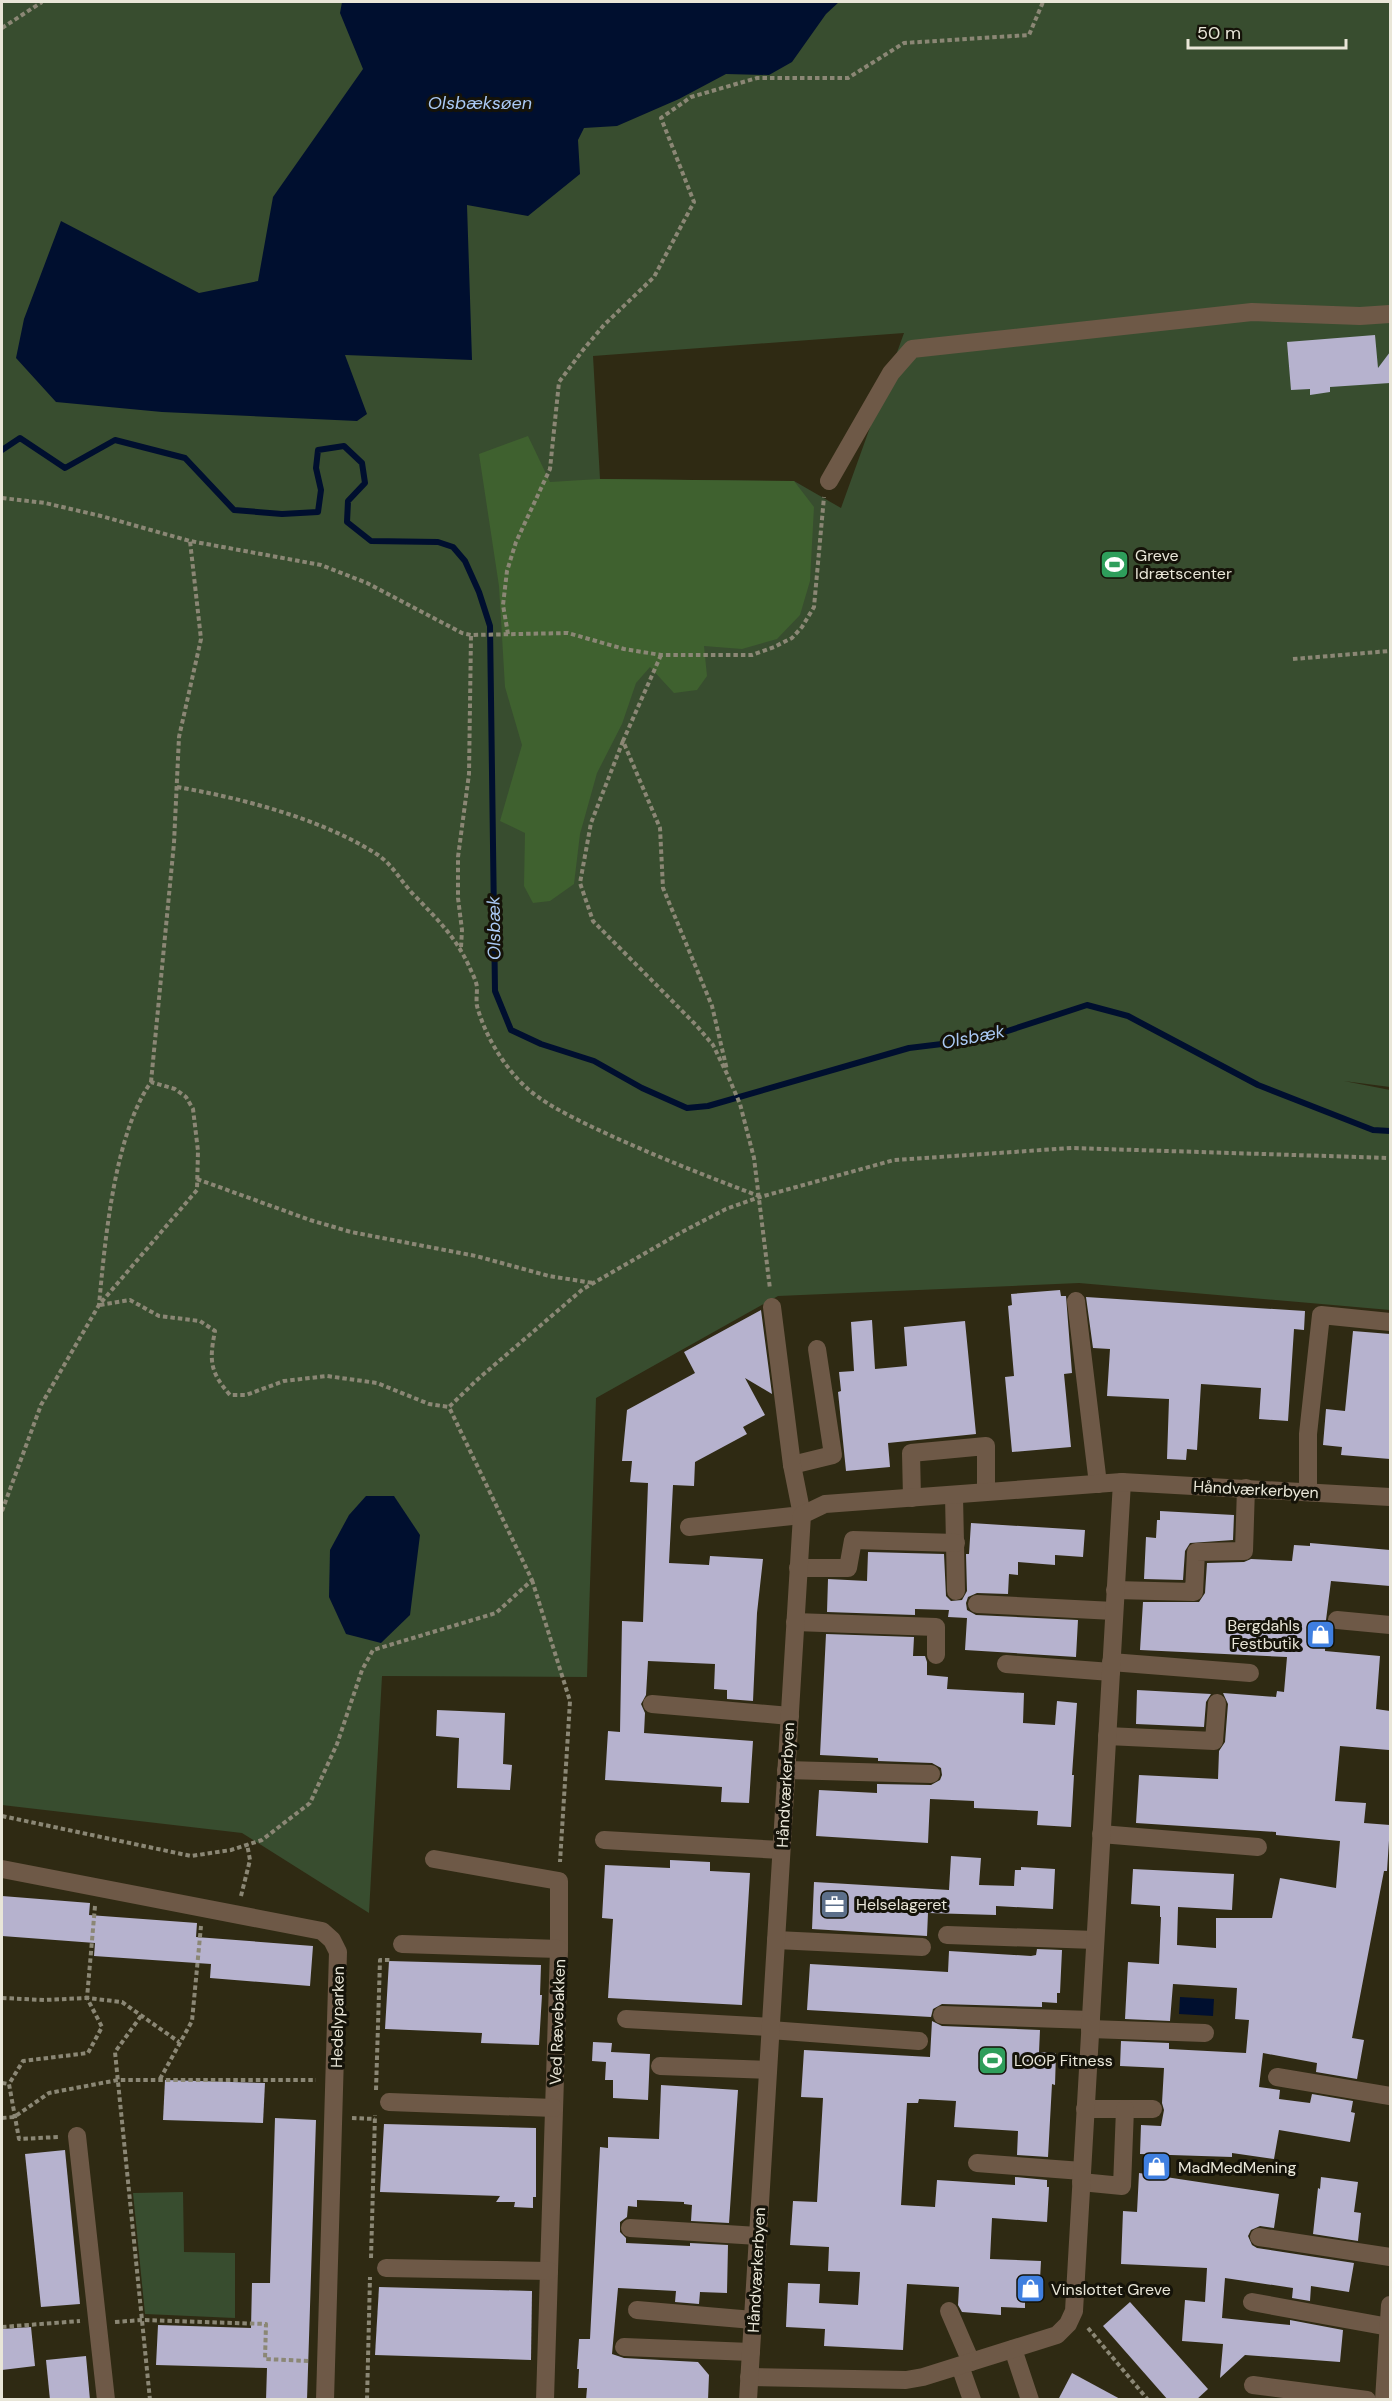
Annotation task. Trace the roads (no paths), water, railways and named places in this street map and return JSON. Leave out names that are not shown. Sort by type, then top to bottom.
[{"type":"street","points":[[829,481],[891,373],[912,349],[1252,312],[1360,316],[1390,314]]},
{"type":"street","points":[[1076,1301],[1098,1484]]},
{"type":"street","points":[[689,1527],[802,1515],[792,1465],[772,1307]]},
{"type":"street","points":[[1308,1491],[1308,1434],[1321,1315],[1390,1322]]},
{"type":"street","points":[[792,1465],[833,1455],[817,1349]]},
{"type":"street","points":[[912,1498],[911,1453],[986,1446],[987,1491]]},
{"type":"street","points":[[749,2377],[906,2380],[966,2364],[1057,2335],[1068,2324],[1074,2311],[1122,1482]]},
{"type":"street","name":"Håndværkerbyen","points":[[748,2400],[802,1515],[825,1504],[1122,1482],[1390,1497]]},
{"type":"street","points":[[1115,1590],[1194,1592],[1196,1552],[1244,1551],[1246,1488]]},
{"type":"street","points":[[954,1496],[956,1591]]},
{"type":"street","points":[[798,1568],[848,1568],[853,1540],[956,1543]]},
{"type":"street","points":[[977,1604],[1114,1611]]},
{"type":"street","points":[[1337,1620],[1390,1625]]},
{"type":"street","points":[[795,1622],[936,1627],[936,1655]]},
{"type":"street","points":[[1006,1664],[1250,1674]]},
{"type":"street","points":[[1107,1736],[1214,1741],[1217,1703]]},
{"type":"street","points":[[652,1704],[790,1716]]},
{"type":"street","points":[[786,1770],[931,1774]]},
{"type":"street","points":[[1101,1834],[1258,1847]]},
{"type":"street","points":[[604,1840],[781,1850]]},
{"type":"street","points":[[434,1859],[559,1881],[559,1949]]},
{"type":"street","name":"Hedelyparken","points":[[2,1869],[322,1931],[332,1940],[338,1952],[325,2400]]},
{"type":"street","points":[[947,1935],[1095,1940]]},
{"type":"street","points":[[776,1940],[922,1947]]},
{"type":"street","name":"Ved Rævebakken","points":[[402,1944],[559,1949],[545,2400]]},
{"type":"street","points":[[942,2014],[1205,2033]]},
{"type":"street","points":[[626,2019],[919,2041]]},
{"type":"street","points":[[660,2066],[768,2070]]},
{"type":"street","points":[[1277,2077],[1390,2096]]},
{"type":"street","name":"Ved Rævebakken","points":[[380,2104],[554,2108]]},
{"type":"street","points":[[1086,2109],[1153,2109]]},
{"type":"street","points":[[977,2163],[1082,2176],[1122,2186],[1125,2109]]},
{"type":"street","points":[[77,2136],[106,2400]]},
{"type":"street","points":[[630,2228],[758,2236]]},
{"type":"street","points":[[1259,2237],[1390,2257]]},
{"type":"street","points":[[386,2268],[549,2271]]},
{"type":"street","points":[[1252,2302],[1389,2327]]},
{"type":"street","points":[[1384,2400],[1390,2305]]},
{"type":"street","points":[[638,2310],[753,2320]]},
{"type":"street","points":[[949,2312],[966,2364],[972,2400]]},
{"type":"street","points":[[624,2347],[751,2352]]},
{"type":"street","points":[[1013,2349],[1030,2400]]},
{"type":"street","points":[[1253,2385],[1366,2400]]},
{"type":"water","name":"Olsbæksøen","points":[[342,2],[839,2],[826,14],[792,62],[769,75],[726,74],[679,99],[617,126],[584,128],[578,140],[580,174],[528,216],[467,205],[472,360],[345,355],[367,414],[357,421],[162,412],[56,402],[16,358],[24,319],[61,221],[199,293],[258,281],[273,197],[363,69],[340,13]]},
{"type":"water","points":[[366,1496],[394,1496],[420,1535],[410,1615],[381,1643],[346,1634],[329,1597],[330,1550],[349,1515]]},
{"type":"water","points":[[1180,1997],[1214,1999],[1213,2016],[1179,2014]]},
{"type":"waterway","name":"Olsbæk","points":[[2,450],[20,438],[65,468],[115,440],[185,458],[234,510],[282,514],[318,512],[321,490],[316,468],[318,450],[344,446],[362,463],[365,483],[348,501],[347,522],[371,541],[438,542],[453,547],[465,561],[479,592],[490,626],[495,991],[511,1030],[541,1044],[594,1061],[642,1088],[687,1108],[708,1106],[909,1048],[983,1039],[1087,1005],[1128,1016],[1258,1085],[1373,1130],[1390,1131]]},
{"type":"place","name":"Greve Idrætscenter","points":[[1114,564]]},
{"type":"place","name":"Bergdahls Festbutik","points":[[1321,1634]]},
{"type":"place","name":"Helselageret","points":[[835,1904]]},
{"type":"place","name":"LOOP Fitness","points":[[993,2060]]},
{"type":"place","name":"MadMedMening","points":[[1157,2167]]},
{"type":"place","name":"Vinslottet Greve","points":[[1030,2289]]}]
